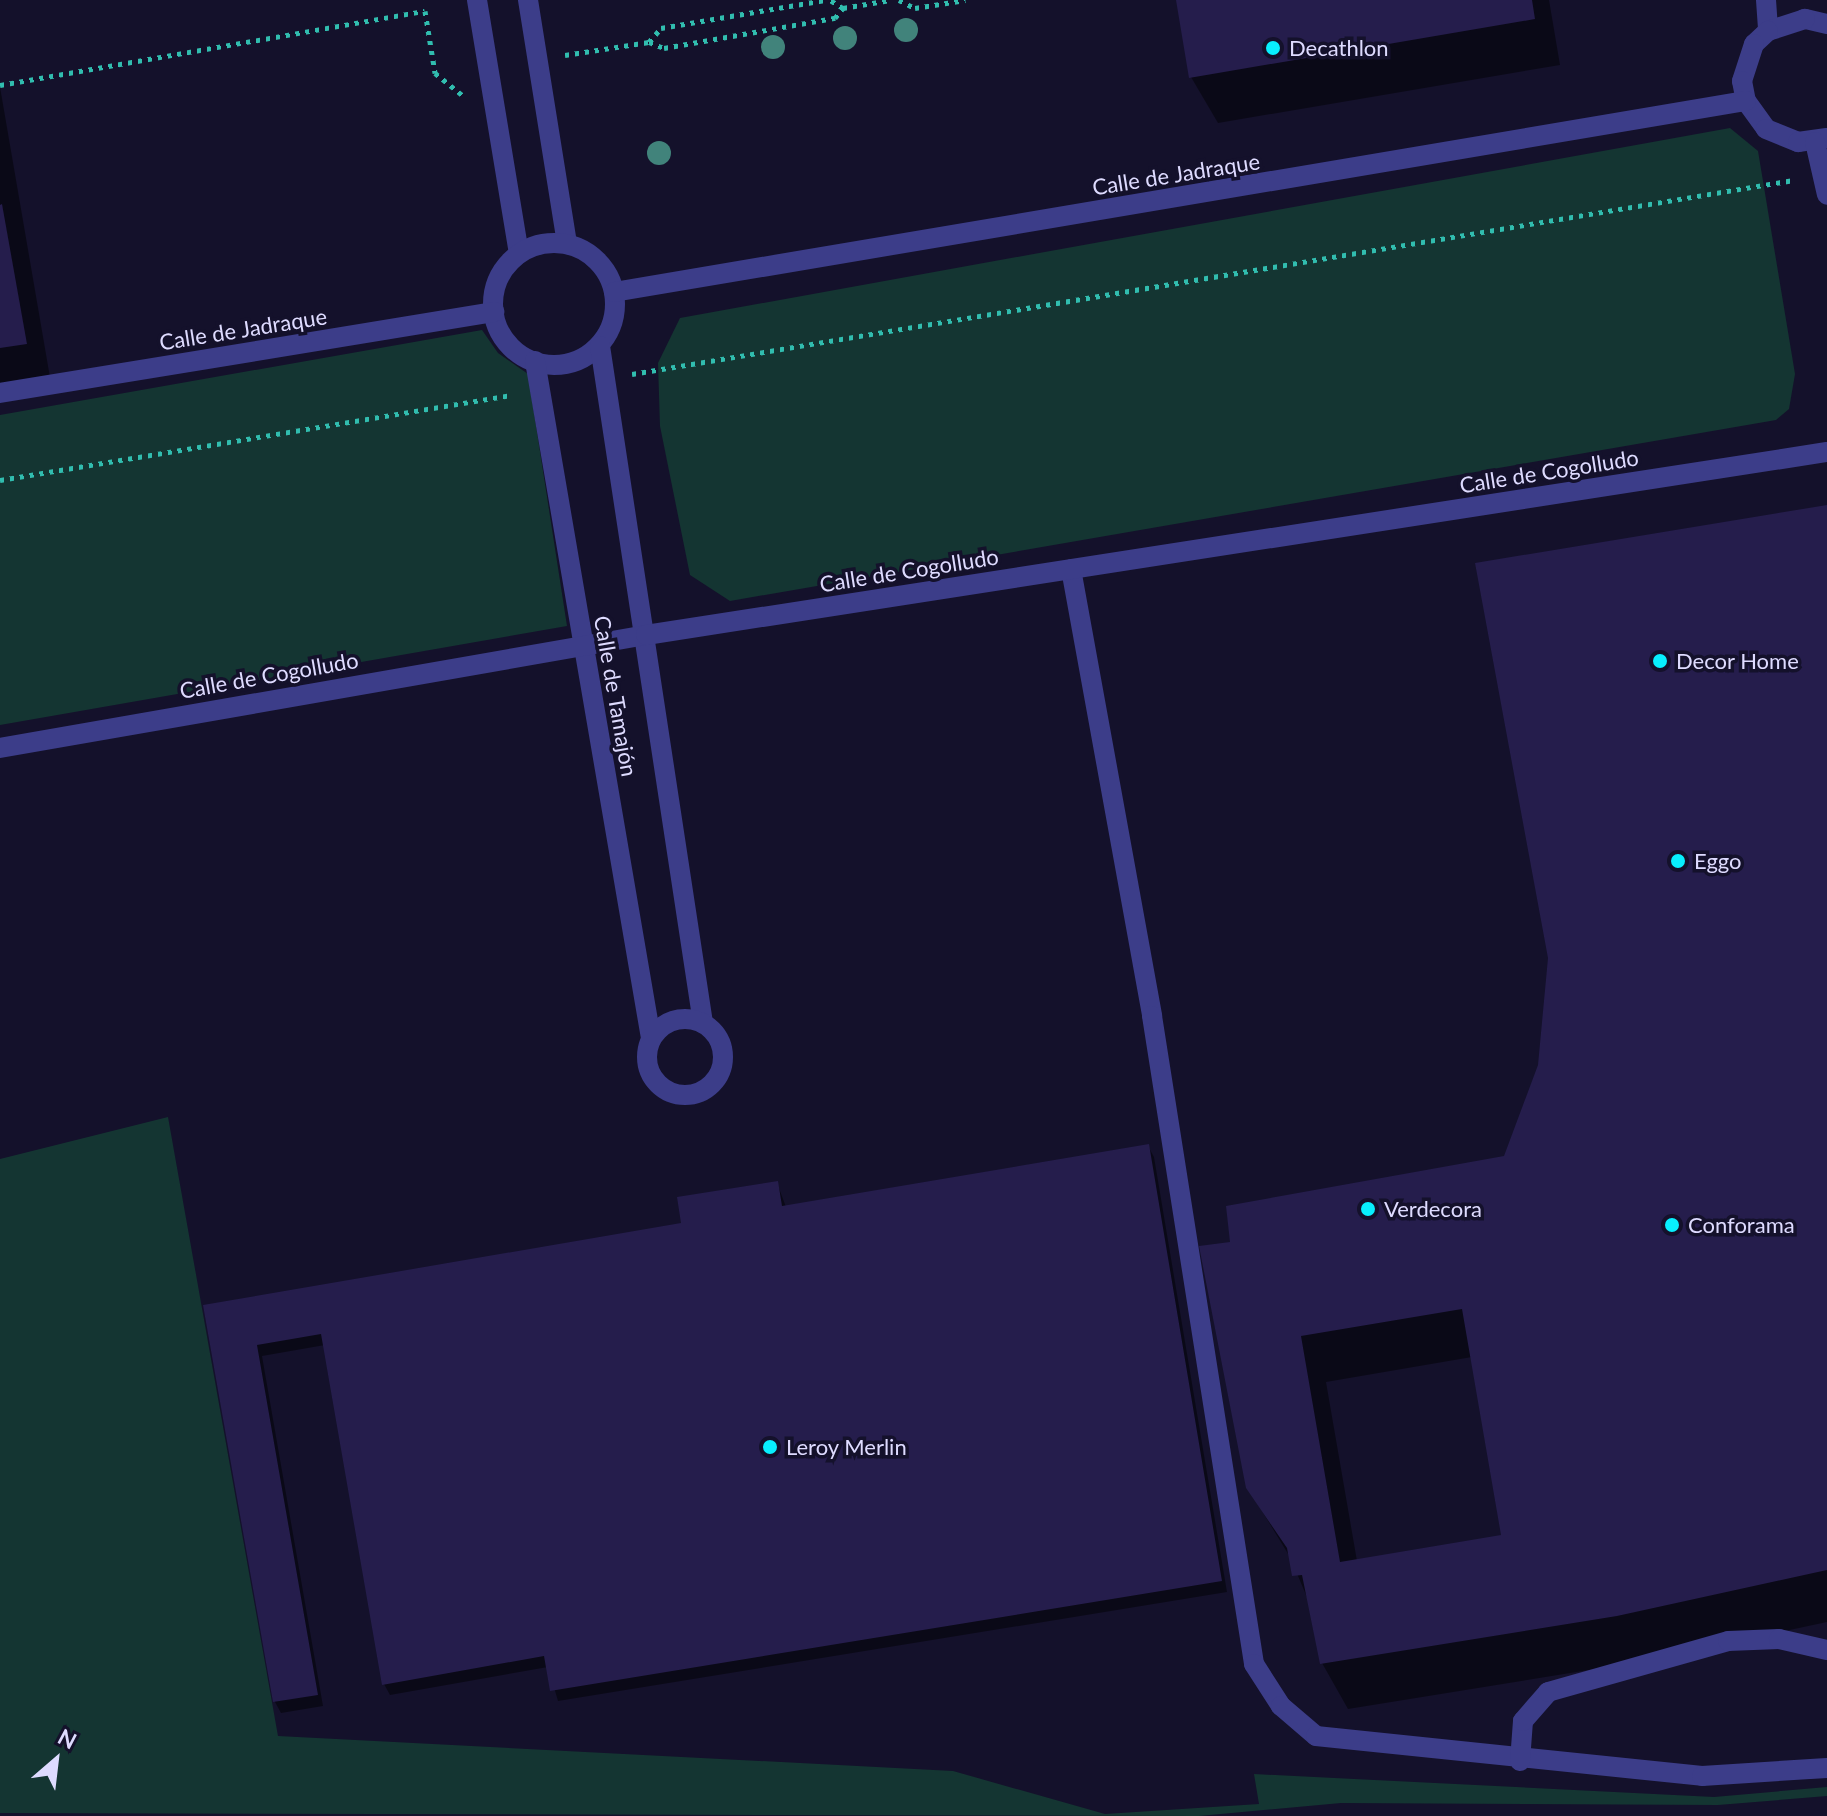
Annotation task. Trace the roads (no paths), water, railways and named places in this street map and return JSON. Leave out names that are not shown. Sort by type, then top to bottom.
[{"type":"street","points":[[477,0],[519,254]]},
{"type":"street","points":[[528,0],[567,244]]},
{"type":"street","points":[[1766,0],[1768,31]]},
{"type":"street","points":[[1816,0],[1825,23],[1786,22],[1768,31],[1745,62],[1746,101],[1773,133],[1821,140],[1825,185]]},
{"type":"street","name":"Calle de Jadraque","points":[[614,292],[1746,101]]},
{"type":"street","points":[[550,243],[567,244],[598,260],[614,292],[610,329],[600,346],[570,363],[535,361],[507,342],[494,312],[498,279],[519,254],[550,243]]},
{"type":"street","name":"Calle de Jadraque","points":[[0,393],[494,312]]},
{"type":"street","name":"Calle de Tamajón","points":[[600,346],[703,1023]]},
{"type":"street","name":"Calle de Tamajón","points":[[535,361],[651,1038]]},
{"type":"street","name":"Calle de Cogolludo","points":[[0,748],[582,645],[1827,452]]},
{"type":"street","points":[[1071,569],[1152,1016],[1254,1664],[1281,1706],[1316,1736],[1520,1761],[1702,1776],[1827,1768]]},
{"type":"street","points":[[679,1019],[703,1023],[718,1036],[724,1056],[716,1081],[695,1095],[681,1096],[658,1085],[646,1062],[651,1038],[679,1019]]},
{"type":"street","points":[[1520,1761],[1523,1721],[1548,1692],[1728,1641],[1779,1639],[1827,1650]]},
{"type":"place","name":"Decathlon","points":[[1273,48]]},
{"type":"place","name":"Decor Home","points":[[1660,661]]},
{"type":"place","name":"Eggo","points":[[1678,861]]},
{"type":"place","name":"Verdecora","points":[[1368,1209]]},
{"type":"place","name":"Conforama","points":[[1672,1225]]},
{"type":"place","name":"Leroy Merlin","points":[[770,1447]]}]
